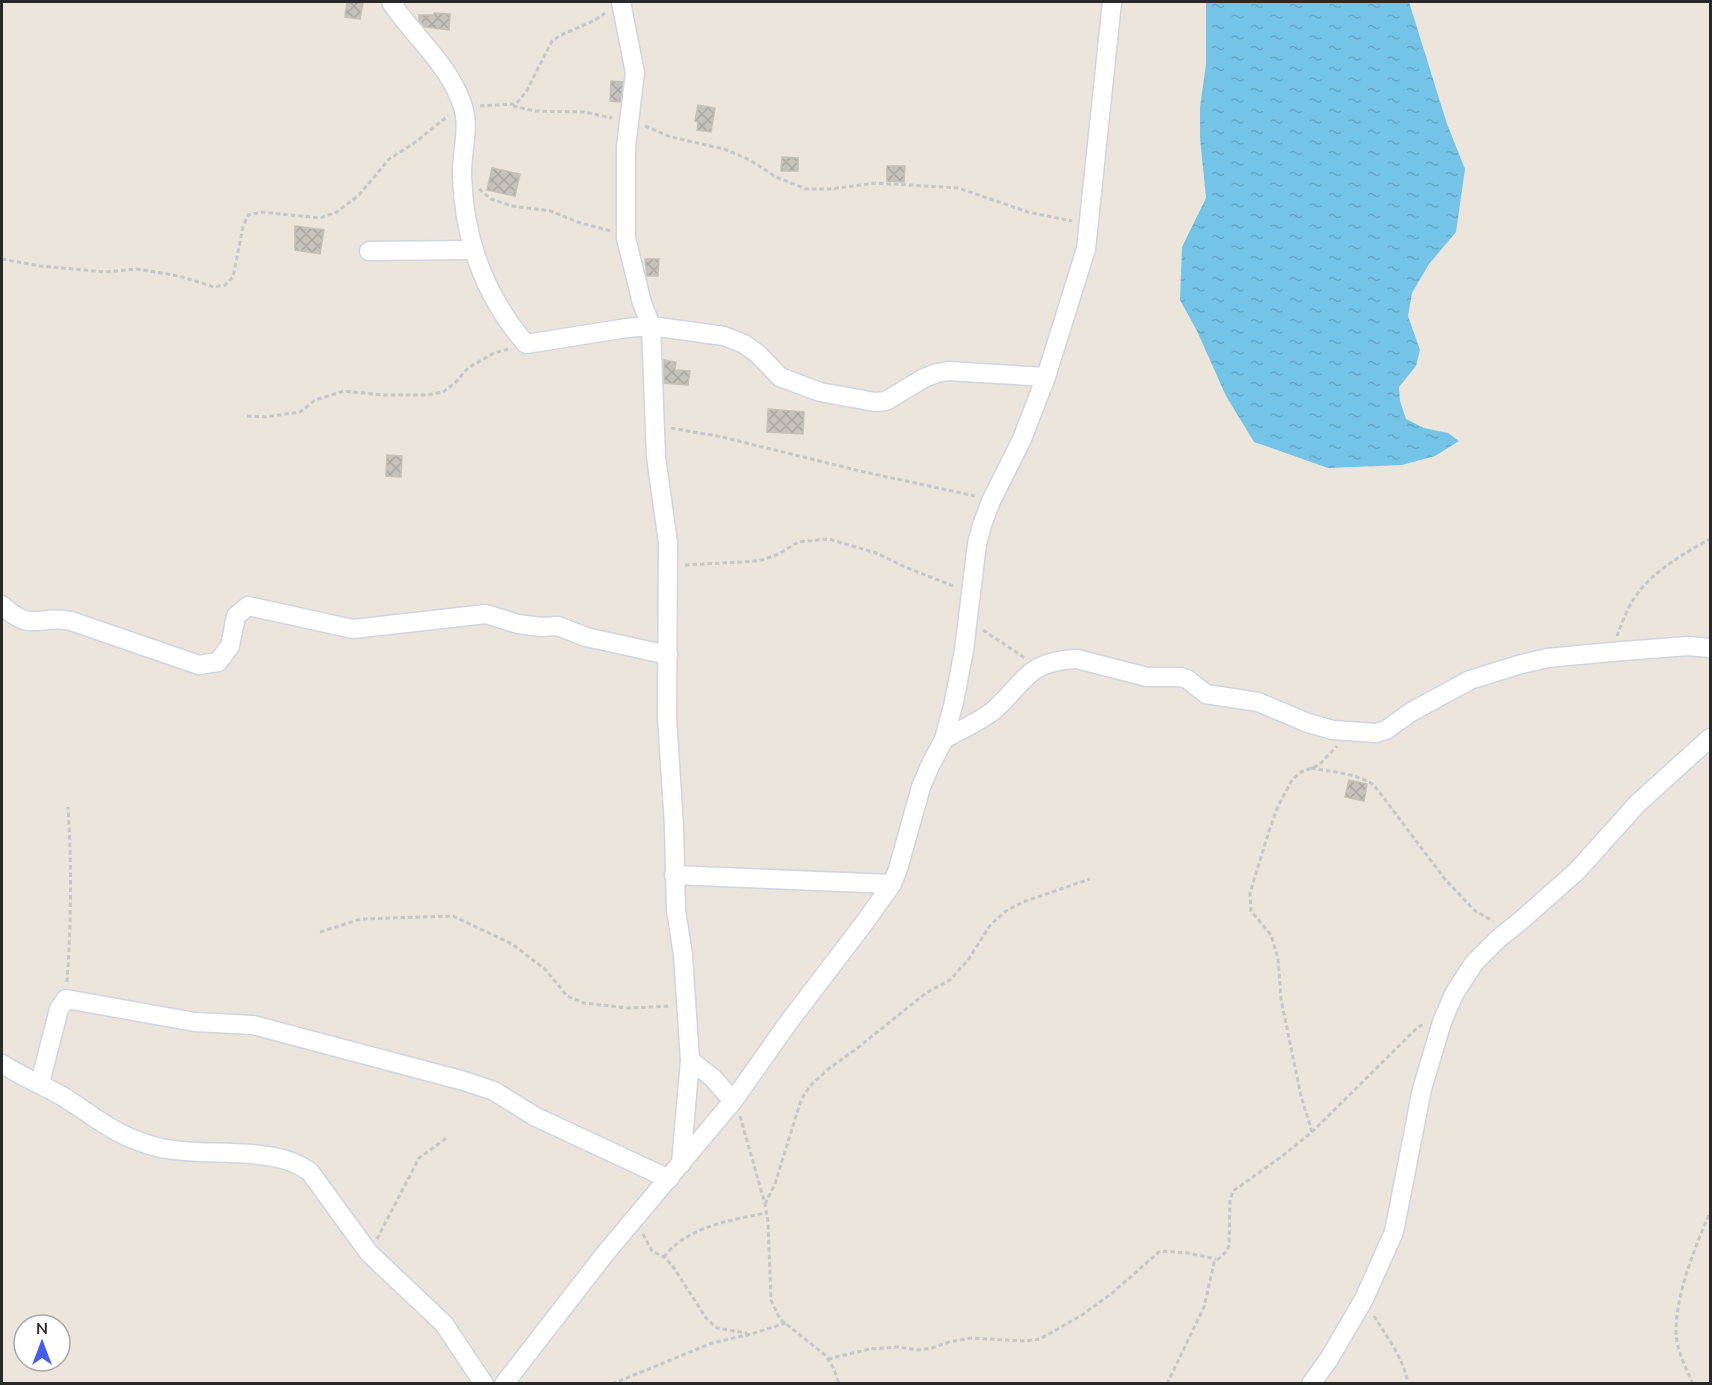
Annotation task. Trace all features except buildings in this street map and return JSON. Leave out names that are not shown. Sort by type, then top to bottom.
[{"type":"street","points":[[391,2],[411,31],[435,56],[460,98],[465,115],[461,174],[472,250],[479,272],[495,301],[512,329],[526,344],[651,326],[724,336],[734,339],[758,354],[780,376],[820,392],[864,401],[886,401],[937,372],[1046,376]]},
{"type":"street","points":[[504,1383],[604,1255],[733,1101],[892,884],[903,855],[921,787],[944,739],[959,678],[976,544],[991,501],[1022,439],[1046,376],[1086,249],[1112,2]]},
{"type":"street","points":[[614,6],[634,73],[634,92],[626,147],[626,238],[642,303],[651,326],[657,467],[666,518],[669,565],[667,718],[674,826],[676,910],[687,995],[690,1060],[681,1164]]},
{"type":"street","points":[[369,251],[472,250]]},
{"type":"street","points":[[2,605],[13,616],[24,622],[39,623],[58,619],[71,621],[199,665],[218,662],[230,646],[236,616],[248,606],[353,628],[486,614],[518,624],[558,626],[586,638],[668,655]]},
{"type":"street","points":[[944,739],[992,712],[1024,676],[1041,665],[1056,661],[1077,659],[1147,676],[1180,677],[1187,679],[1206,694],[1258,702],[1308,723],[1333,730],[1376,733],[1386,730],[1411,712],[1470,680],[1547,658],[1688,646],[1710,648]]},
{"type":"street","points":[[1311,1383],[1329,1359],[1364,1299],[1394,1232],[1422,1089],[1445,1014],[1454,993],[1474,963],[1498,939],[1577,871],[1638,803],[1710,738]]},
{"type":"street","points":[[674,875],[892,884]]},
{"type":"street","points":[[40,1083],[59,1009],[66,999],[195,1022],[253,1024],[494,1091],[534,1116],[669,1179]]},
{"type":"street","points":[[690,1060],[712,1078],[733,1101]]},
{"type":"street","points":[[2,1064],[40,1083],[100,1122],[138,1141],[168,1150],[266,1156],[300,1164],[310,1172],[369,1253],[444,1324],[484,1383]]},
{"type":"path","points":[[513,106],[526,92],[552,41],[558,36],[598,19],[614,6]]},
{"type":"path","points":[[2,259],[40,266],[106,272],[137,269],[179,276],[214,286],[225,285],[233,277],[243,227],[248,215],[262,212],[320,218],[336,212],[359,195],[388,159],[413,144],[450,115],[464,109],[513,106],[544,112],[584,112],[640,124],[671,137],[724,148],[750,160],[776,177],[806,189],[830,189],[876,183],[958,188],[1028,212],[1088,225]]},
{"type":"path","points":[[461,174],[491,199],[512,207],[551,211],[577,222],[613,231],[626,238]]},
{"type":"path","points":[[247,416],[265,417],[300,412],[315,400],[344,391],[383,395],[427,395],[443,392],[455,383],[468,368],[494,353],[526,344]]},
{"type":"path","points":[[655,421],[667,428],[722,437],[991,501]]},
{"type":"path","points":[[669,565],[694,566],[759,561],[779,554],[798,542],[829,539],[876,553],[970,593]]},
{"type":"path","points":[[1611,652],[1624,618],[1638,592],[1661,571],[1710,539]]},
{"type":"path","points":[[967,620],[1025,658],[1041,665]]},
{"type":"path","points":[[1312,1132],[1301,1096],[1281,999],[1278,958],[1271,935],[1251,911],[1250,893],[1278,806],[1292,780],[1301,772],[1319,765],[1352,733]]},
{"type":"path","points":[[1310,768],[1363,778],[1374,785],[1432,863],[1474,910],[1490,920],[1511,928]]},
{"type":"path","points":[[66,999],[71,924],[68,807]]},
{"type":"path","points":[[765,1204],[775,1184],[801,1100],[810,1086],[827,1070],[926,993],[950,980],[968,960],[991,924],[1006,911],[1023,902],[1090,879]]},
{"type":"path","points":[[320,932],[361,919],[453,916],[512,944],[546,970],[567,996],[584,1003],[628,1008],[668,1006],[680,1002],[687,995]]},
{"type":"path","points":[[1167,1383],[1204,1307],[1212,1267],[1229,1246],[1230,1200],[1233,1191],[1312,1132],[1418,1027],[1445,1014]]},
{"type":"path","points":[[733,1101],[747,1138],[765,1204],[771,1300],[780,1319],[828,1359],[839,1383]]},
{"type":"path","points":[[369,1253],[419,1158],[448,1137]]},
{"type":"path","points":[[1694,1383],[1682,1361],[1676,1328],[1682,1294],[1696,1247],[1710,1212]]},
{"type":"path","points":[[664,1257],[673,1245],[716,1224],[766,1213]]},
{"type":"path","points":[[636,1219],[650,1249],[672,1265],[706,1318],[717,1328],[751,1334]]},
{"type":"path","points":[[828,1359],[870,1349],[898,1347],[926,1349],[971,1338],[1024,1341],[1040,1339],[1102,1301],[1160,1251],[1188,1253],[1216,1260]]},
{"type":"path","points":[[1364,1299],[1399,1357],[1408,1383]]},
{"type":"path","points":[[612,1383],[712,1343],[786,1323]]},
{"type":"water","points":[[1206,2],[1409,2],[1447,124],[1465,169],[1456,232],[1429,264],[1412,293],[1408,316],[1420,350],[1416,366],[1399,387],[1400,401],[1406,419],[1424,428],[1448,433],[1459,441],[1435,456],[1402,465],[1328,468],[1254,442],[1226,396],[1197,331],[1180,300],[1182,247],[1206,198],[1200,138],[1200,107],[1206,64]]}]
